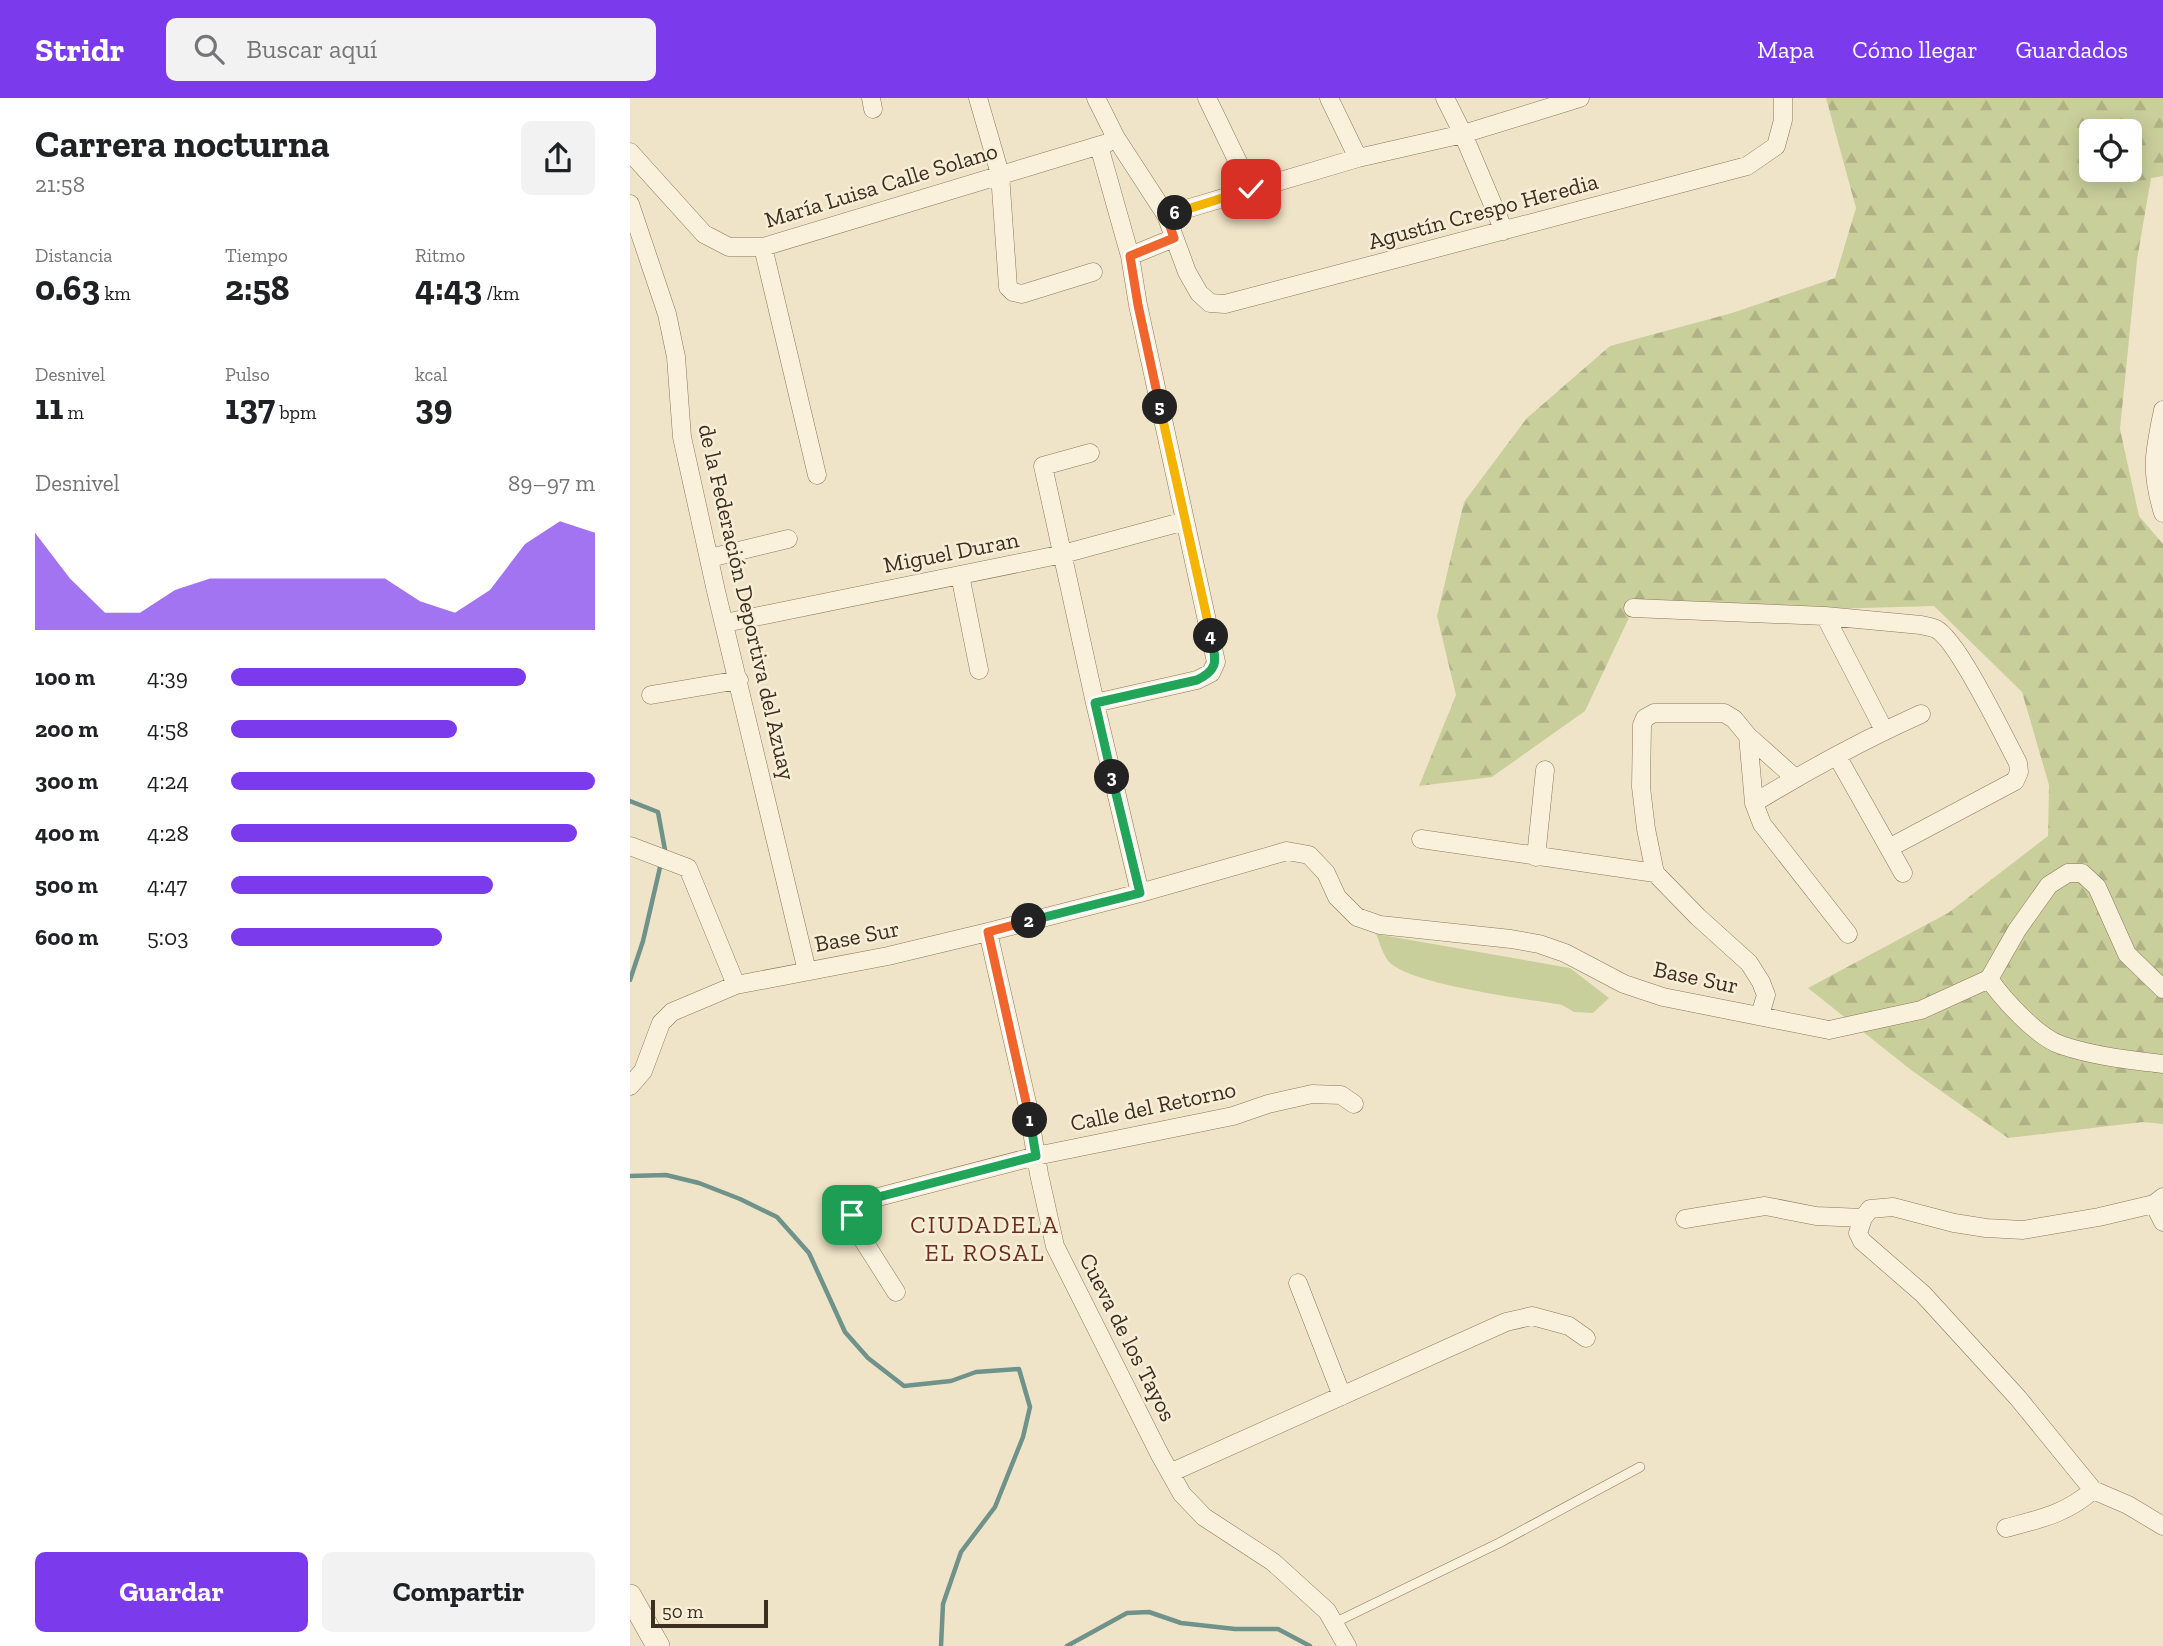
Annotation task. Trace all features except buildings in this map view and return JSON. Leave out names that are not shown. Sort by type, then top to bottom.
[{"type":"street","points":[[978,98],[1000,174],[1008,287],[1013,292],[1022,294],[1093,272]]},
{"type":"street","points":[[1096,98],[1116,138],[1166,215],[1174,238],[1130,256]]},
{"type":"street","points":[[1329,98],[1358,158]]},
{"type":"street","points":[[1445,98],[1504,231]]},
{"type":"street","points":[[1166,215],[1358,158],[1463,134],[1548,102],[1580,98]]},
{"type":"street","name":"Agustín Crespo Heredia","points":[[1174,238],[1187,272],[1199,293],[1210,303],[1225,304],[1747,166],[1776,146],[1783,120],[1783,98]]},
{"type":"street","points":[[1210,99],[1251,189]]},
{"type":"street","name":"María Luisa Calle Solano","points":[[630,152],[704,234],[729,247],[762,247],[1099,146],[1116,138]]},
{"type":"street","points":[[1095,703],[1197,680],[1210,673],[1216,662],[1138,305],[1130,256],[1099,146]]},
{"type":"street","name":"de la Federación Deportiva del Azuay","points":[[630,204],[667,314],[676,357],[682,437],[807,971]]},
{"type":"street","points":[[762,247],[817,475]]},
{"type":"street","points":[[2163,410],[2154,453],[2154,482],[2163,513]]},
{"type":"street","points":[[1090,453],[1043,466],[1140,893]]},
{"type":"street","name":"Miguel Duran","points":[[725,623],[1063,554],[1185,521]]},
{"type":"street","points":[[710,558],[788,538]]},
{"type":"street","points":[[960,575],[979,670]]},
{"type":"street","points":[[1633,608],[1825,616],[1936,629],[1948,639],[1980,691],[2018,763],[2019,772],[2015,781],[1889,848]]},
{"type":"street","points":[[1825,616],[1884,730]]},
{"type":"street","points":[[651,695],[739,680]]},
{"type":"street","points":[[1760,1015],[1766,995],[1749,963],[1698,917],[1656,873],[1646,829],[1641,787],[1642,725],[1645,718],[1654,713],[1724,713],[1734,719],[1748,736],[1795,778]]},
{"type":"street","points":[[1754,803],[1884,730],[1921,714]]},
{"type":"street","points":[[1748,736],[1754,803],[1762,824],[1848,934]]},
{"type":"street","points":[[1838,756],[1903,873]]},
{"type":"street","points":[[1536,856],[1545,771]]},
{"type":"street","points":[[1422,839],[1656,873]]},
{"type":"street","points":[[630,846],[688,868],[736,985]]},
{"type":"street","name":"Base Sur","points":[[630,1086],[643,1071],[662,1023],[672,1012],[736,985],[888,956],[988,932],[1140,893],[1287,851],[1309,855],[1325,873],[1336,897],[1357,917],[1380,925],[1539,944],[1565,953],[1625,985],[1663,997],[1829,1030],[1921,1010],[1989,979]]},
{"type":"street","points":[[2163,989],[2127,954],[2097,887],[2082,873],[2068,873],[2049,885],[2017,930],[1989,979],[1999,993],[2035,1028],[2058,1045],[2163,1064]]},
{"type":"street","name":"Cueva de los Tayos","points":[[988,932],[1028,1107],[1055,1247],[1170,1473],[1191,1505],[1204,1517],[1273,1562],[1327,1611],[1348,1646]]},
{"type":"street","name":"Calle del Retorno","points":[[895,1292],[858,1232],[852,1215],[855,1206],[863,1201],[1036,1156],[1233,1116],[1268,1104],[1312,1094],[1341,1096],[1353,1104]]},
{"type":"street","points":[[2163,1222],[2158,1200],[2099,1217],[2023,1230],[1954,1223],[1892,1207],[1870,1209],[1863,1218],[1858,1233],[1862,1241],[1923,1294],[2018,1398],[2093,1490],[2163,1526]]},
{"type":"street","points":[[1685,1219],[1765,1206],[1816,1216],[1863,1218]]},
{"type":"street","points":[[1298,1283],[1342,1396]]},
{"type":"street","points":[[1170,1473],[1506,1322],[1532,1316],[1569,1326],[1586,1338]]},
{"type":"street","points":[[2006,1528],[2052,1516],[2077,1504],[2093,1490]]},
{"type":"street","points":[[630,1596],[658,1646]]},
{"type":"lane","points":[[1334,1623],[1499,1544],[1640,1467]]},
{"type":"green space","points":[[1826,98],[2163,98],[2163,176],[2151,178],[2137,260],[2120,429],[2139,516],[2163,544],[2163,1124],[2143,1122],[2008,1138],[1911,1070],[1808,988],[1948,913],[2048,836],[2049,785],[2022,692],[1934,606],[1793,610],[1635,605],[1585,711],[1492,777],[1419,786],[1456,695],[1437,616],[1464,502],[1527,418],[1610,346],[1732,313],[1835,278],[1856,208]]},
{"type":"green space","points":[[1376,934],[1570,968],[1609,998],[1593,1013],[1574,1012],[1562,1005],[1472,990],[1422,978],[1390,963]]},
{"type":"waterway","points":[[630,801],[658,812],[664,854]]},
{"type":"waterway","points":[[630,980],[643,941],[661,863]]},
{"type":"waterway","points":[[630,1176],[666,1175],[699,1183],[777,1217],[809,1253],[845,1332],[868,1358],[904,1386],[951,1381],[976,1372],[1019,1369],[1030,1407],[1023,1437],[995,1507],[961,1552],[943,1604],[941,1646]]},
{"type":"waterway","points":[[1067,1646],[1127,1613],[1149,1612],[1181,1623],[1235,1629],[1278,1629],[1310,1646]]},
{"type":"district","name":"CIUDADELA EL ROSAL","points":[[985,1239]]},
{"type":"route","points":[[852,1215],[855,1206],[863,1201],[1036,1156],[1028,1107],[988,932],[1140,893],[1095,703],[1197,680],[1210,673],[1216,662],[1138,305],[1130,256],[1174,238],[1166,215],[1251,189]]}]
